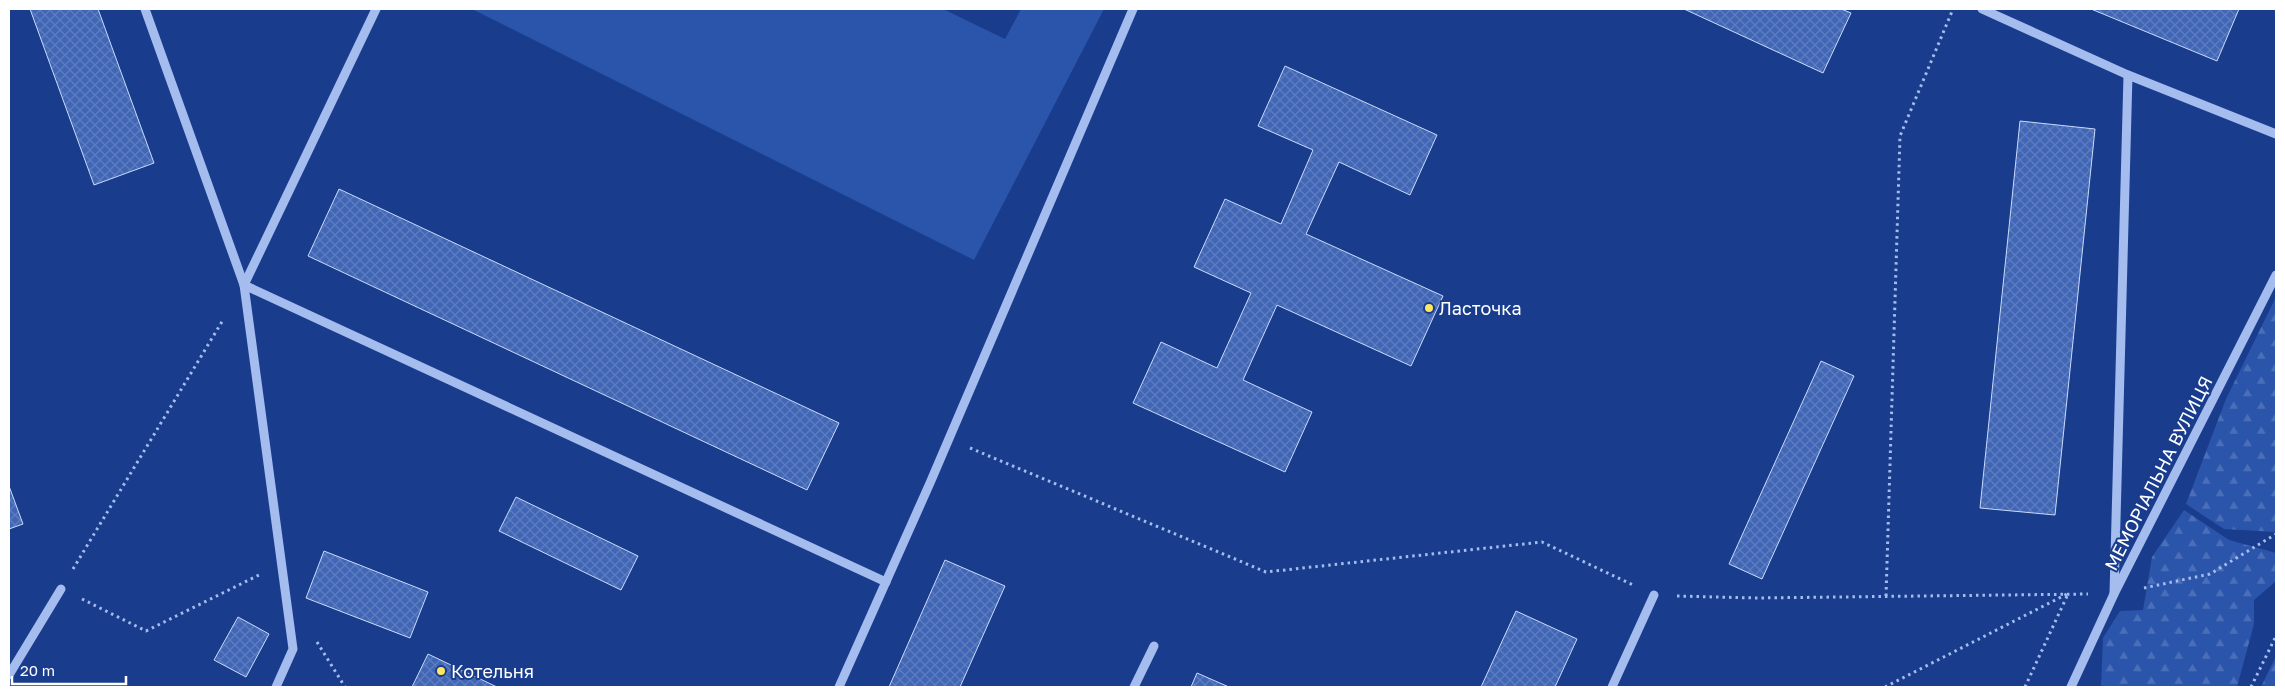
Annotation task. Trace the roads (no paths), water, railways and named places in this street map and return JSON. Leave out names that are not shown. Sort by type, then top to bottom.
[{"type":"street","points":[[145,9],[244,286],[293,649],[276,687]]},
{"type":"street","points":[[244,286],[376,9]]},
{"type":"street","points":[[839,687],[949,439],[1133,9]]},
{"type":"street","points":[[1982,9],[2128,75],[2276,134]]},
{"type":"street","points":[[2114,594],[2128,75]]},
{"type":"street","name":"МЕМОРІАЛЬНА ВУЛИЦЯ","points":[[2071,687],[2114,594],[2276,275]]},
{"type":"street","points":[[244,286],[886,582]]},
{"type":"street","points":[[9,675],[61,589]]},
{"type":"street","points":[[1612,687],[1654,595]]},
{"type":"street","points":[[1134,687],[1154,646]]},
{"type":"place","name":"Ласточка","points":[[1429,308]]},
{"type":"place","name":"Котельня","points":[[441,671]]}]
